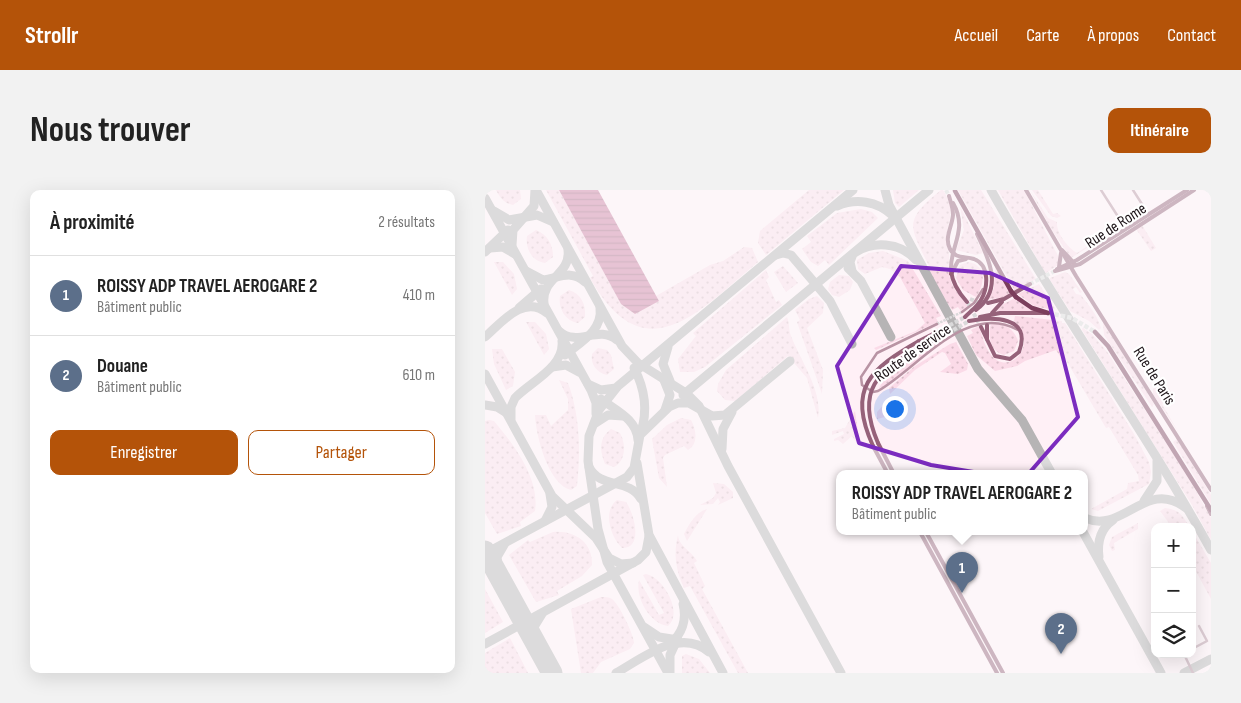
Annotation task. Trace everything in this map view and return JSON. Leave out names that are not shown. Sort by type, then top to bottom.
[{"type":"main road","name":"Rue de Paris","points":[[1026,190],[1076,276],[1211,490]]},
{"type":"main road","name":"Rue de Rome","points":[[1075,264],[1187,190]]},
{"type":"main road","name":"Rue de Rome","points":[[1070,266],[1195,190]]},
{"type":"main road","points":[[955,191],[991,265],[992,286],[985,301],[967,319]]},
{"type":"main road","points":[[967,319],[982,299],[986,286],[986,276],[981,264],[952,253],[947,239],[953,216],[949,196],[958,214],[960,228],[952,253],[950,265],[951,279],[958,291],[968,301]]},
{"type":"main road","points":[[974,228],[980,235],[1011,294],[1032,308],[1048,313]]},
{"type":"main road","points":[[1061,251],[1075,264]]},
{"type":"main road","points":[[1055,271],[1060,266],[1061,251]]},
{"type":"main road","points":[[951,279],[955,265],[969,258]]},
{"type":"main road","points":[[1055,271],[1070,266]]},
{"type":"main road","points":[[1055,271],[1064,270],[1070,266]]},
{"type":"main road","points":[[1064,270],[1076,276]]},
{"type":"main road","points":[[988,303],[1030,284]]},
{"type":"main road","points":[[992,313],[1011,294]]},
{"type":"main road","points":[[967,319],[1000,313],[1048,313]]},
{"type":"main road","points":[[967,319],[999,318],[1014,324],[1018,330],[1022,345],[1015,356],[999,358],[988,346],[981,327]]},
{"type":"main road","points":[[987,325],[988,346]]},
{"type":"main road","points":[[886,470],[865,429],[861,412],[863,394],[876,370],[885,362],[939,331]]},
{"type":"main road","points":[[1095,332],[1107,346],[1211,510]]},
{"type":"main road","points":[[892,470],[871,427],[867,411],[873,384],[889,366],[943,336]]},
{"type":"main road","points":[[1207,504],[1211,514]]},
{"type":"main road","points":[[922,535],[997,673]]},
{"type":"main road","points":[[927,535],[1003,673]]},
{"type":"street","points":[[1101,190],[1126,229]]},
{"type":"street","points":[[1133,190],[1149,214]]},
{"type":"street","name":"Route de service","points":[[962,312],[979,297],[986,276]]},
{"type":"street","name":"Route de service","points":[[937,324],[877,353],[861,377],[862,385],[873,392],[878,391],[919,358],[981,322],[1000,322],[1018,330]]},
{"type":"street","points":[[1196,647],[1207,641],[1199,626]]},
{"type":"street","points":[[1186,658],[1193,673]]},
{"type":"highlighted area","points":[[901,266],[990,273],[1048,298],[1078,417],[1023,480],[931,465],[859,443],[837,366]]},
{"type":"shaded area","points":[[485,190],[1211,190],[1211,673],[485,673]]},
{"type":"shaded area","points":[[559,190],[598,190],[659,301],[635,314],[621,304]]},
{"type":"green space","points":[[496,190],[520,190],[521,199],[513,205],[507,203]]},
{"type":"green space","points":[[546,190],[559,190],[621,304],[659,301],[656,296],[710,265],[723,261],[744,247],[752,248],[758,262],[715,299],[694,314],[673,325],[652,329],[631,324],[611,307],[590,278],[593,276]]},
{"type":"green space","points":[[809,190],[844,190],[766,255],[758,243],[760,231]]},
{"type":"green space","points":[[893,190],[919,190],[899,207],[895,203]]},
{"type":"green space","points":[[943,190],[947,197],[950,209],[946,244],[949,253],[950,278],[956,291],[968,306],[961,311],[958,307],[952,310],[926,272],[929,266],[914,233],[915,217],[920,209]]},
{"type":"green space","points":[[958,190],[981,190],[1036,279],[1015,291]]},
{"type":"green space","points":[[998,190],[1024,190],[1059,258],[1058,265],[1046,273],[1044,271]]},
{"type":"green space","points":[[1030,190],[1048,218],[1057,222],[1058,231],[1066,244],[1074,251],[1077,253],[1094,242],[1096,238],[1098,241],[1071,258],[1051,229]]},
{"type":"green space","points":[[1032,190],[1038,190],[1053,214],[1057,213],[1061,216],[1057,218],[1051,216]]},
{"type":"green space","points":[[960,206],[983,253],[976,255],[956,250],[964,230]]},
{"type":"green space","points":[[861,209],[872,212],[878,218],[829,265],[825,260],[818,266],[811,262],[802,249],[811,242],[807,236],[837,213]]},
{"type":"green space","points":[[1142,225],[1156,248],[1151,251],[1136,229]]},
{"type":"green space","points":[[536,230],[547,238],[552,248],[553,257],[545,263],[536,260],[528,250],[527,236]]},
{"type":"green space","points":[[883,251],[908,261],[941,316],[936,318],[938,322],[876,350],[874,348],[916,331],[925,323],[900,277],[890,269],[882,267],[865,274],[858,269],[857,260],[869,253]]},
{"type":"green space","points":[[494,262],[503,262],[514,274],[517,289],[512,295]]},
{"type":"green space","points":[[968,262],[979,267],[983,276],[976,297],[963,290],[956,278],[960,265]]},
{"type":"green space","points":[[783,266],[798,283],[786,292],[774,272]]},
{"type":"green space","points":[[995,267],[1011,293],[1002,298],[989,299],[994,288]]},
{"type":"green space","points":[[766,270],[769,277],[766,280],[776,302],[779,300],[782,305],[705,367],[694,372],[680,372],[678,359],[696,336],[693,333]]},
{"type":"green space","points":[[1065,272],[1069,274],[1082,292],[1080,293],[1076,287],[1073,289],[1076,294],[1081,295],[1095,314],[1101,328],[1099,330],[1089,321],[1070,311],[1050,280],[1050,278]]},
{"type":"green space","points":[[839,275],[849,276],[853,282],[850,290],[839,297],[832,295],[828,289],[830,282]]},
{"type":"green space","points":[[1039,284],[1055,308],[1054,310],[1034,306],[1018,294]]},
{"type":"green space","points":[[569,290],[577,294],[584,304],[585,317],[578,323],[569,320],[561,309],[560,296]]},
{"type":"green space","points":[[817,296],[824,303],[823,313],[807,328],[823,370],[822,394],[797,322],[800,320],[795,310],[809,299]]},
{"type":"green space","points":[[1015,298],[1035,311],[996,312],[1002,305]]},
{"type":"green space","points":[[1015,316],[1062,321],[1062,323],[1065,323],[1134,434],[1149,462],[1151,472],[1149,484],[1098,511],[1091,509],[1127,489],[1128,483],[1139,481],[1138,475],[1109,427],[1106,428],[1063,355],[1060,356],[1056,350],[1025,361],[1017,366],[995,371],[976,355],[967,336],[973,333],[971,330],[979,326],[989,352],[999,361],[1013,360],[1019,355],[1024,339],[1021,330],[1014,321]]},
{"type":"green space","points":[[787,317],[791,336],[814,387],[819,408],[818,418],[807,378],[788,356],[735,401],[725,400],[717,391],[718,384],[726,370]]},
{"type":"green space","points":[[526,322],[535,322],[546,334],[549,349],[544,355]]},
{"type":"green space","points":[[1103,322],[1154,404],[1152,407],[1104,335]]},
{"type":"green space","points":[[991,324],[1000,324],[1008,327],[1014,333],[1018,341],[1014,351],[1004,355],[996,351],[990,338]]},
{"type":"green space","points":[[1083,328],[1092,334],[1108,353],[1187,475],[1211,518],[1211,540],[1192,505],[1082,330]]},
{"type":"green space","points":[[946,338],[883,387],[879,388],[885,379],[900,365]]},
{"type":"green space","points":[[956,342],[968,364],[967,370],[958,374],[940,372],[951,364],[945,353],[942,352],[915,370],[890,394],[889,388],[915,366]]},
{"type":"green space","points":[[598,348],[607,350],[611,355],[614,369],[607,375],[597,370],[593,365],[592,354]]},
{"type":"green space","points":[[492,349],[502,349],[515,372],[513,386],[506,390],[494,364]]},
{"type":"green space","points":[[559,380],[568,383],[575,408],[579,434],[577,486],[571,490],[563,486],[556,479],[550,469],[541,446],[535,415],[546,415],[551,426],[568,410],[568,399]]},
{"type":"green space","points":[[1157,386],[1169,388],[1173,397],[1162,404],[1179,433],[1153,394],[1153,389]]},
{"type":"green space","points":[[887,401],[890,403],[893,415],[877,419],[877,412]]},
{"type":"green space","points":[[855,411],[859,439],[855,441],[852,436],[843,444],[838,440],[834,441],[834,439],[844,434],[843,431],[832,435],[832,431],[845,428]]},
{"type":"green space","points":[[681,418],[691,420],[695,432],[695,440],[688,450],[684,446],[665,455],[663,458],[667,487],[659,478],[652,439],[667,425]]},
{"type":"green space","points":[[485,421],[494,421],[517,451],[529,474],[535,499],[535,511],[520,522],[521,526],[497,534],[485,513]]},
{"type":"green space","points":[[611,429],[620,433],[624,447],[621,461],[614,467],[605,464],[601,450],[602,441]]},
{"type":"green space","points":[[1177,439],[1211,495],[1211,504],[1173,442]]},
{"type":"green space","points":[[713,483],[724,484],[733,492],[733,498],[718,505],[720,502],[718,498],[713,504],[700,505],[713,498],[716,493]]},
{"type":"green space","points":[[617,500],[626,502],[632,514],[635,537],[629,547],[622,548],[618,544],[610,524],[610,511],[612,505]]},
{"type":"green space","points":[[1165,508],[1174,510],[1180,513],[1187,523],[1169,523],[1160,511]]},
{"type":"green space","points":[[707,509],[687,541],[684,534],[688,526],[696,516]]},
{"type":"green space","points":[[1138,523],[1138,529],[1114,543],[1115,550],[1112,551],[1109,545],[1112,537]]},
{"type":"green space","points":[[553,532],[568,533],[581,539],[589,550],[592,565],[582,576],[557,591],[559,595],[536,602],[509,555],[528,540],[530,542]]},
{"type":"green space","points":[[678,535],[683,546],[697,561],[694,563],[705,586],[702,589],[748,673],[738,673],[690,586],[684,588],[676,562]]},
{"type":"green space","points":[[1196,538],[1211,563],[1211,599],[1196,571]]},
{"type":"green space","points":[[646,574],[665,588],[673,605],[674,613],[668,626],[655,620],[645,609],[642,602],[638,587],[639,580],[659,615],[664,613],[643,575]]},
{"type":"green space","points":[[485,589],[503,622],[485,633]]},
{"type":"green space","points":[[601,597],[610,598],[615,602],[629,627],[634,643],[630,649],[601,662],[593,673],[581,673],[571,609]]},
{"type":"green space","points":[[510,638],[528,673],[485,673],[485,653]]},
{"type":"green space","points":[[686,654],[699,659],[710,673],[682,673],[682,656]]},
{"type":"taxiway","points":[[512,245],[513,230],[534,206],[535,190]]},
{"type":"taxiway","points":[[536,190],[622,346],[638,363],[686,393],[699,406],[728,466],[841,673]]},
{"type":"taxiway","points":[[668,673],[607,562],[598,529],[588,461],[589,436],[599,410],[618,386],[853,190]]},
{"type":"taxiway","points":[[885,190],[889,205],[978,369],[1022,420],[1050,470]]},
{"type":"taxiway","points":[[683,395],[929,190]]},
{"type":"taxiway","points":[[991,190],[1017,236],[1158,459],[1211,550]]},
{"type":"taxiway","points":[[485,198],[591,390],[596,403],[596,414]]},
{"type":"taxiway","points":[[837,206],[851,202],[866,202],[880,207],[892,215]]},
{"type":"taxiway","points":[[494,211],[509,220],[537,215],[553,222]]},
{"type":"taxiway","points":[[485,252],[508,230]]},
{"type":"taxiway","points":[[852,271],[850,262],[853,254],[869,246],[894,246],[916,260]]},
{"type":"taxiway","points":[[490,248],[503,247],[515,254]]},
{"type":"taxiway","points":[[544,303],[544,295],[547,288],[565,265],[568,258],[568,250]]},
{"type":"taxiway","points":[[776,255],[783,253],[791,255],[830,301],[852,344]]},
{"type":"taxiway","points":[[848,268],[861,281],[891,337]]},
{"type":"taxiway","points":[[526,271],[543,280],[570,275],[580,278],[585,282]]},
{"type":"taxiway","points":[[519,308],[541,289]]},
{"type":"taxiway","points":[[485,337],[506,318],[522,308],[538,308],[547,313]]},
{"type":"taxiway","points":[[565,355],[590,335],[598,323],[600,308]]},
{"type":"taxiway","points":[[559,331],[566,336],[581,337],[603,334],[617,340]]},
{"type":"taxiway","points":[[511,419],[511,407],[515,398],[545,373],[558,359],[562,341]]},
{"type":"taxiway","points":[[668,347],[663,364],[670,381]]},
{"type":"taxiway","points":[[486,553],[627,477],[634,468],[640,435],[669,407],[678,403],[689,403],[712,416],[725,415],[790,361]]},
{"type":"taxiway","points":[[552,367],[566,365],[579,372]]},
{"type":"taxiway","points":[[634,368],[641,384],[645,408],[641,432]]},
{"type":"taxiway","points":[[485,374],[552,496],[596,538],[609,558],[621,564],[633,563]]},
{"type":"taxiway","points":[[664,380],[670,395],[665,410]]},
{"type":"taxiway","points":[[588,384],[601,390],[616,388]]},
{"type":"taxiway","points":[[601,399],[630,421],[637,433],[638,440]]},
{"type":"taxiway","points":[[485,405],[497,407],[505,412]]},
{"type":"taxiway","points":[[722,449],[723,429],[732,412]]},
{"type":"taxiway","points":[[594,424],[608,415],[623,416]]},
{"type":"taxiway","points":[[1144,501],[1157,481],[1157,461]]},
{"type":"taxiway","points":[[637,463],[649,535],[723,673]]},
{"type":"taxiway","points":[[589,467],[600,478],[629,488],[636,492],[641,499]]},
{"type":"taxiway","points":[[545,521],[552,507],[550,494]]},
{"type":"taxiway","points":[[1088,519],[1099,521],[1111,519],[1146,502],[1159,499],[1172,500],[1186,508]]},
{"type":"taxiway","points":[[1099,557],[1100,536],[1105,527],[1113,520]]},
{"type":"taxiway","points":[[1085,535],[1161,673]]},
{"type":"taxiway","points":[[485,644],[638,560],[646,552],[649,536]]},
{"type":"taxiway","points":[[499,575],[497,557],[504,545]]},
{"type":"taxiway","points":[[670,644],[678,636],[683,626],[683,604]]},
{"type":"taxiway","points":[[536,645],[534,627],[542,614]]},
{"type":"taxiway","points":[[644,627],[659,637],[678,640]]},
{"type":"taxiway","points":[[670,673],[670,655],[677,640]]},
{"type":"taxiway","points":[[616,673],[650,653],[674,644],[698,645],[709,652]]},
{"type":"taxiway","points":[[1184,673],[1211,659]]},
{"type":"runway","points":[[485,551],[552,673]]},
{"type":"tunnel","points":[[946,190],[949,196]]},
{"type":"tunnel","points":[[1030,284],[1055,271]]},
{"type":"tunnel","points":[[970,299],[978,302]]},
{"type":"tunnel","points":[[968,303],[981,327]]},
{"type":"tunnel","points":[[937,324],[962,312]]},
{"type":"tunnel","points":[[1048,313],[1072,318],[1095,332]]},
{"type":"tunnel","points":[[939,331],[965,317]]},
{"type":"tunnel","points":[[943,336],[969,321]]},
{"type":"place","name":"ROISSY ADP TRAVEL AEROGARE 2","points":[[962,593]]},
{"type":"place","name":"Douane","points":[[1061,654]]}]
